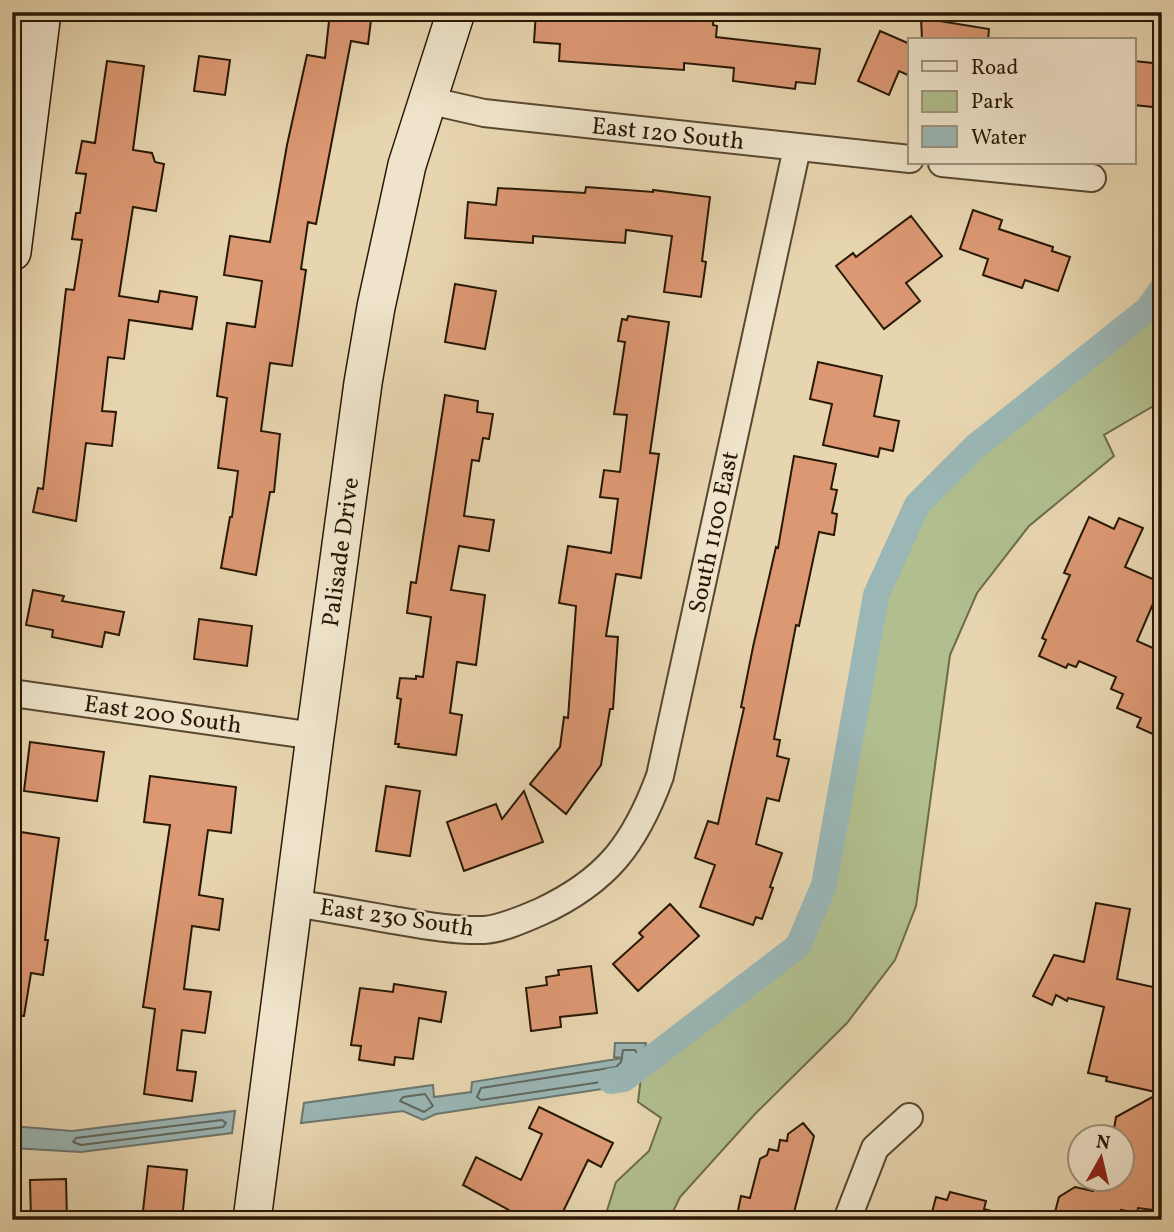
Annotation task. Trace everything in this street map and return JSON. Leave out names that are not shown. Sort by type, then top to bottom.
[{"type":"street","points":[[12,252],[43,12]]},
{"type":"street","name":"Palisade Drive","points":[[252,1220],[292,902],[363,383],[396,211],[427,100],[456,12]]},
{"type":"street","name":"East 120 South","points":[[427,100],[484,113],[908,159]]},
{"type":"street","name":"South 1100 East","points":[[578,891],[600,877],[635,835],[660,776],[797,148]]},
{"type":"street","points":[[952,164],[1092,178]]},
{"type":"street","name":"East 200 South","points":[[12,693],[315,736]]},
{"type":"street","name":"East 230 South","points":[[292,902],[431,926],[485,930],[525,919],[578,891]]},
{"type":"street","points":[[847,1220],[875,1148],[909,1117]]},
{"type":"green space","points":[[1162,301],[1162,401],[1104,435],[1114,456],[1029,526],[977,593],[950,655],[916,906],[895,960],[847,1023],[755,1114],[680,1197],[669,1220],[604,1220],[616,1182],[649,1151],[661,1118],[638,1102],[641,1077],[785,966],[820,915],[883,599],[920,516],[957,472],[1155,312]]},
{"type":"water","points":[[615,1043],[646,1043],[641,1077],[615,1087],[436,1114],[423,1120],[403,1111],[301,1123],[304,1103],[433,1085],[434,1097],[471,1092],[472,1082],[623,1058],[614,1057]]},
{"type":"water","points":[[235,1111],[232,1133],[81,1152],[12,1148],[12,1126],[72,1131]]},
{"type":"building","points":[[330,12],[372,12],[368,44],[351,41],[316,224],[308,222],[301,269],[306,270],[292,366],[270,363],[261,431],[280,434],[274,492],[270,492],[256,575],[221,568],[238,471],[218,468],[227,398],[217,396],[227,323],[255,327],[262,281],[224,275],[230,236],[270,242],[287,145],[307,55],[325,58]]},
{"type":"building","points":[[536,12],[714,12],[716,37],[820,49],[815,84],[796,82],[795,89],[733,81],[734,68],[684,63],[684,70],[559,61],[560,44],[534,42]]},
{"type":"building","points":[[921,18],[989,29],[988,38],[922,38]]},
{"type":"building","points":[[880,31],[908,43],[908,75],[899,71],[889,95],[858,81]]},
{"type":"building","points":[[199,56],[230,60],[225,95],[194,91]]},
{"type":"building","points":[[107,61],[144,66],[133,150],[152,153],[155,162],[164,164],[156,211],[133,207],[119,296],[158,302],[160,291],[197,297],[192,329],[129,320],[124,359],[108,357],[102,411],[116,412],[112,446],[86,443],[76,521],[33,512],[38,488],[43,489],[66,289],[74,290],[82,240],[72,239],[76,213],[80,213],[86,174],[76,173],[82,141],[95,143]]},
{"type":"building","points":[[1136,61],[1162,64],[1162,108],[1136,105]]},
{"type":"building","points":[[586,187],[653,190],[710,197],[702,261],[706,262],[701,297],[664,292],[672,236],[626,230],[625,243],[533,236],[533,243],[465,238],[468,202],[496,205],[498,188],[585,193]]},
{"type":"building","points":[[973,210],[1002,220],[999,229],[1053,247],[1052,251],[1070,257],[1058,291],[1025,280],[1022,288],[983,275],[988,259],[960,249]]},
{"type":"building","points":[[911,216],[942,256],[906,283],[920,301],[884,329],[836,266],[853,253],[856,257]]},
{"type":"building","points":[[455,284],[496,291],[485,349],[445,342]]},
{"type":"building","points":[[628,316],[669,322],[650,453],[659,454],[641,578],[616,574],[606,636],[618,637],[613,709],[610,709],[601,765],[566,814],[530,784],[560,747],[564,717],[568,718],[576,606],[559,603],[568,546],[611,553],[618,499],[600,497],[604,470],[620,472],[627,415],[614,414],[625,342],[618,341],[622,319],[627,320]]},
{"type":"building","points":[[818,362],[882,376],[874,416],[899,421],[893,451],[880,448],[878,457],[823,445],[832,404],[810,399]]},
{"type":"building","points":[[445,395],[478,401],[477,412],[493,414],[489,439],[483,438],[479,461],[472,460],[464,516],[494,520],[489,551],[459,546],[451,590],[485,595],[476,665],[457,662],[450,713],[462,715],[456,755],[398,747],[399,744],[395,744],[401,699],[397,698],[400,678],[423,677],[431,617],[407,613],[411,582],[416,583]]},
{"type":"building","points":[[794,456],[836,464],[831,489],[837,490],[832,513],[837,514],[834,535],[819,532],[799,626],[796,625],[774,739],[780,740],[777,756],[789,759],[779,801],[767,798],[756,844],[782,853],[762,919],[756,917],[753,925],[700,907],[715,865],[695,858],[708,821],[718,824],[744,708],[741,707],[753,647],[776,547],[778,548]]},
{"type":"building","points":[[1089,517],[1114,529],[1119,518],[1143,528],[1125,567],[1162,583],[1137,641],[1162,652],[1162,738],[1137,727],[1141,718],[1117,708],[1123,694],[1111,689],[1116,677],[1079,661],[1076,667],[1068,664],[1066,668],[1039,656],[1046,640],[1042,638],[1070,575],[1064,573]]},
{"type":"building","points":[[33,590],[64,596],[62,601],[124,612],[119,635],[105,632],[102,647],[52,637],[53,630],[26,625]]},
{"type":"building","points":[[199,619],[252,626],[247,666],[194,659]]},
{"type":"building","points":[[30,742],[104,752],[97,801],[24,791]]},
{"type":"building","points":[[150,776],[236,787],[231,833],[208,830],[199,895],[223,899],[219,930],[192,926],[184,989],[211,992],[205,1033],[182,1030],[177,1070],[196,1072],[192,1101],[144,1094],[155,1009],[143,1007],[170,825],[144,822]]},
{"type":"building","points":[[386,786],[420,791],[410,856],[376,851]]},
{"type":"building","points":[[524,791],[543,842],[464,871],[447,822],[496,804],[502,819]]},
{"type":"building","points":[[21,832],[59,838],[43,975],[31,973],[24,1016],[12,1015],[12,875],[15,876]]},
{"type":"building","points":[[1096,903],[1130,909],[1117,979],[1162,989],[1162,1211],[1138,1208],[1137,1213],[1121,1210],[1119,1220],[1087,1220],[1055,1212],[1059,1197],[1066,1193],[1136,1194],[1136,1124],[1115,1124],[1116,1117],[1160,1093],[1106,1081],[1107,1077],[1088,1073],[1104,1007],[1068,998],[1067,1001],[1056,995],[1052,1005],[1033,996],[1054,955],[1084,962]]},
{"type":"building","points":[[670,904],[699,936],[638,991],[613,964],[643,937],[639,933]]},
{"type":"building","points":[[591,966],[597,1013],[560,1017],[561,1027],[531,1031],[526,988],[547,985],[546,977],[559,975],[558,970]]},
{"type":"building","points":[[394,984],[446,992],[441,1022],[419,1018],[413,1059],[395,1057],[394,1065],[359,1060],[361,1046],[351,1045],[360,988],[393,992]]},
{"type":"building","points":[[539,1107],[613,1143],[601,1167],[588,1160],[559,1220],[527,1220],[463,1185],[476,1157],[521,1180],[542,1134],[529,1128]]},
{"type":"building","points":[[803,1123],[814,1136],[792,1220],[736,1220],[741,1196],[750,1198],[760,1159],[767,1155],[769,1149],[778,1151],[780,1140],[787,1141],[788,1134]]},
{"type":"building","points":[[148,1166],[187,1170],[182,1220],[142,1220]]},
{"type":"building","points":[[66,1179],[67,1220],[31,1220],[30,1180]]},
{"type":"building","points":[[950,1192],[986,1201],[984,1209],[995,1212],[994,1220],[930,1220],[936,1197],[947,1200]]},
{"type":"waterway","points":[[611,1081],[624,1079],[798,946],[824,885],[876,595],[917,505],[976,446],[1148,309],[1162,289]]}]
